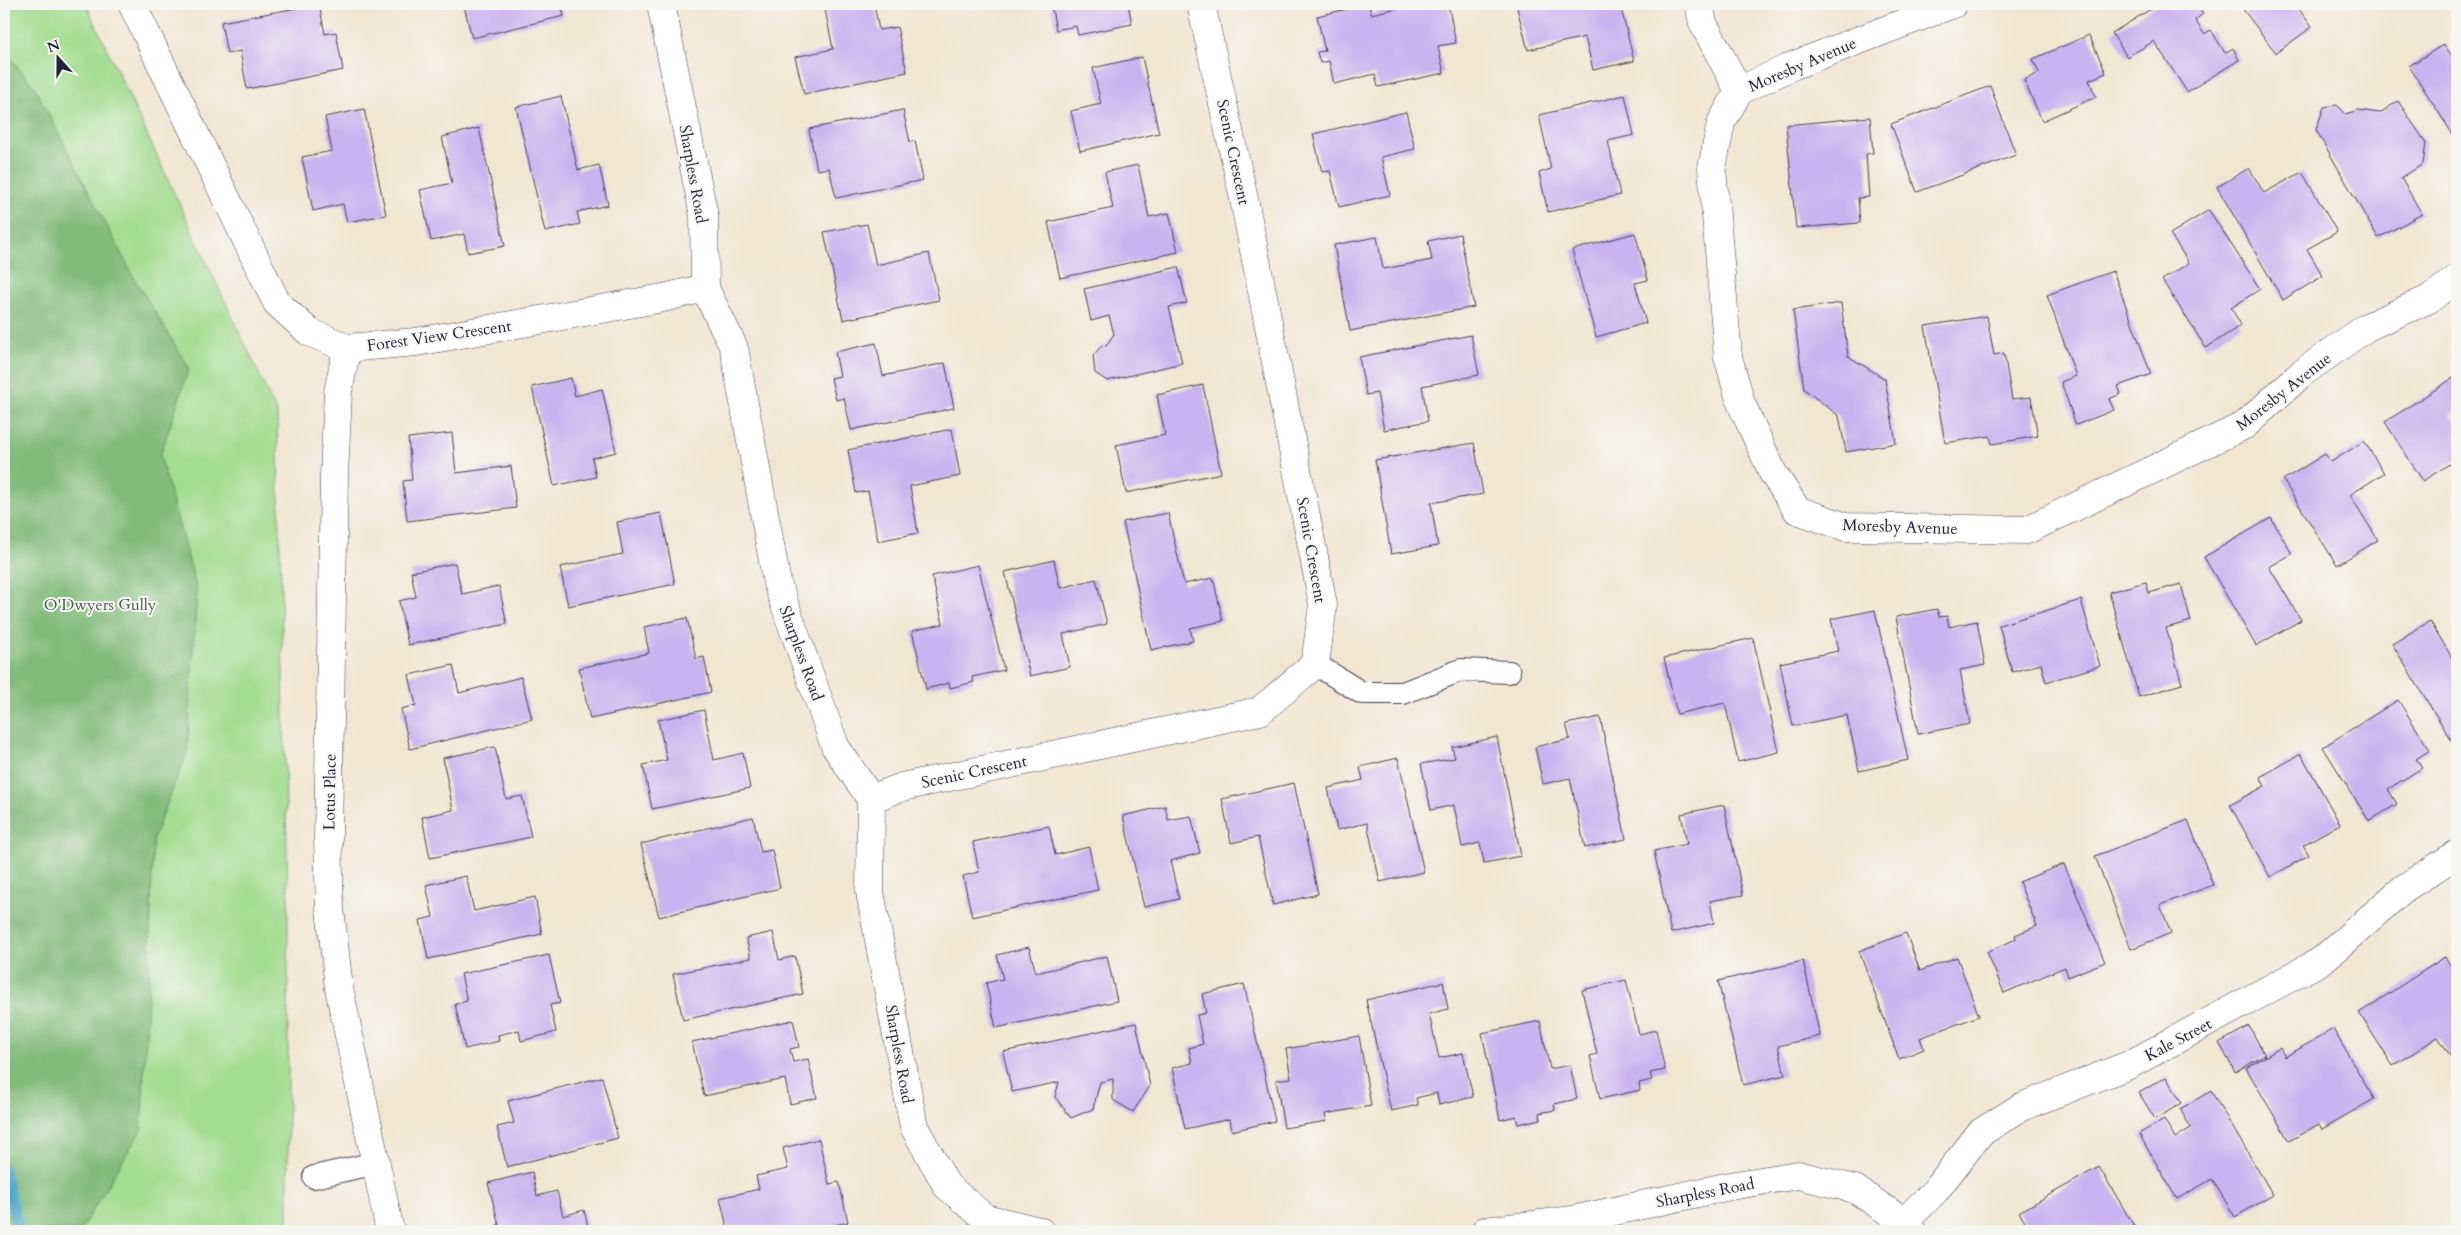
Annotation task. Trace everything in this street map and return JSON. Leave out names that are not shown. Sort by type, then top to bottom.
[{"type":"street","name":"Forest View Crescent","points":[[132,4],[277,303],[309,332],[347,348],[416,342],[663,298],[705,288]]},
{"type":"street","name":"Sharpless Road","points":[[662,4],[704,216],[705,288],[734,348],[777,584],[835,746],[871,799],[870,892],[914,1127],[947,1186],[985,1218],[1040,1231]]},
{"type":"street","name":"Scenic Crescent","points":[[871,799],[902,787],[1260,711],[1315,664],[1323,605],[1244,199],[1200,4]]},
{"type":"street","points":[[1699,4],[1703,23],[1739,90]]},
{"type":"street","name":"Moresby Avenue","points":[[1953,4],[1792,66],[1739,90],[1721,123],[1712,168],[1728,357],[1741,403],[1773,473],[1798,510],[1846,527],[2027,530],[2245,425],[2302,373],[2367,327],[2429,299],[2457,279]]},
{"type":"street","name":"Lotus Place","points":[[347,348],[338,392],[334,476],[328,838],[330,909],[339,988],[390,1231]]},
{"type":"street","name":"Kale Street","points":[[1908,1226],[1980,1133],[2021,1107],[2129,1066],[2321,961],[2402,889],[2457,854]]},
{"type":"street","name":"Sharpless Road","points":[[1485,1231],[1573,1220],[1730,1186],[1798,1175],[1855,1189],[1908,1226]]},
{"type":"lane","points":[[1315,664],[1362,693],[1403,693],[1461,670],[1508,672]]},
{"type":"lane","points":[[314,1177],[376,1163]]},
{"type":"green space","points":[[4,4],[86,4],[277,413],[288,893],[288,1228],[293,1231],[4,1231]]},
{"type":"green space","name":"O'Dwyers Gully","points":[[4,50],[35,88],[133,276],[189,368],[160,456],[197,590],[187,753],[153,839],[149,978],[141,1130],[80,1231],[4,1231]]},
{"type":"building","points":[[319,4],[325,34],[336,32],[343,70],[247,89],[240,51],[227,54],[221,22]]},
{"type":"building","points":[[473,4],[561,4],[564,16],[472,38],[464,6]]},
{"type":"building","points":[[824,4],[874,4],[879,30],[897,27],[907,72],[804,94],[795,57],[833,49]]},
{"type":"building","points":[[1051,4],[1128,4],[1132,24],[1078,35],[1076,26],[1056,30]]},
{"type":"building","points":[[1369,4],[1371,14],[1416,4],[1448,4],[1456,43],[1438,46],[1444,73],[1378,87],[1375,74],[1334,84],[1329,61],[1320,63],[1317,52],[1325,51],[1317,16]]},
{"type":"building","points":[[1516,4],[1620,4],[1634,61],[1593,70],[1585,37],[1528,50]]},
{"type":"building","points":[[2159,4],[2196,4],[2203,14],[2195,20],[2204,34],[2211,30],[2225,53],[2233,48],[2239,60],[2187,92],[2154,41],[2127,57],[2112,33]]},
{"type":"building","points":[[2239,4],[2298,4],[2296,5],[2312,27],[2276,53]]},
{"type":"building","points":[[2089,35],[2106,73],[2089,80],[2096,97],[2042,121],[2024,80],[2039,73],[2033,59]]},
{"type":"building","points":[[2444,44],[2457,64],[2457,141],[2409,66]]},
{"type":"building","points":[[1142,57],[1159,133],[1080,151],[1071,111],[1101,104],[1093,68]]},
{"type":"building","points":[[1990,86],[2016,155],[1917,192],[1891,124]]},
{"type":"building","points":[[1625,95],[1634,135],[1608,141],[1620,195],[1548,212],[1539,173],[1551,169],[1539,115]]},
{"type":"building","points":[[561,96],[578,170],[599,165],[608,205],[577,212],[580,224],[545,232],[516,107]]},
{"type":"building","points":[[2398,101],[2426,143],[2423,164],[2401,178],[2422,214],[2378,238],[2316,130],[2324,107],[2337,105],[2346,114],[2358,110],[2380,113]]},
{"type":"building","points":[[364,109],[386,215],[347,222],[343,204],[313,211],[302,157],[332,151],[325,117]]},
{"type":"building","points":[[903,110],[910,142],[915,141],[923,180],[836,198],[829,168],[817,170],[809,129]]},
{"type":"building","points":[[1406,112],[1415,149],[1381,157],[1390,195],[1339,207],[1330,171],[1322,172],[1313,134]]},
{"type":"building","points":[[1870,117],[1873,153],[1866,154],[1869,197],[1858,198],[1860,223],[1796,228],[1786,125]]},
{"type":"building","points":[[479,128],[505,246],[468,253],[464,234],[431,241],[420,190],[452,183],[442,137]]},
{"type":"building","points":[[1138,165],[1149,217],[1169,213],[1178,252],[1060,278],[1048,222],[1113,208],[1105,172]]},
{"type":"building","points":[[2249,168],[2264,193],[2302,172],[2337,232],[2307,249],[2323,276],[2283,300],[2217,187]]},
{"type":"building","points":[[2209,210],[2260,289],[2231,308],[2241,325],[2206,348],[2162,280],[2189,263],[2170,234]]},
{"type":"building","points":[[867,224],[876,265],[929,253],[939,300],[843,320],[824,232]]},
{"type":"building","points":[[1635,233],[1648,280],[1635,283],[1646,323],[1596,337],[1572,250]]},
{"type":"building","points":[[1460,234],[1474,307],[1350,331],[1334,245],[1377,237],[1383,269],[1432,260],[1428,241]]},
{"type":"building","points":[[1178,267],[1187,303],[1169,307],[1182,363],[1107,381],[1095,373],[1093,356],[1102,345],[1106,346],[1114,334],[1109,316],[1091,321],[1084,289]]},
{"type":"building","points":[[2113,271],[2151,374],[2118,386],[2121,394],[2109,399],[2114,410],[2076,425],[2061,382],[2076,376],[2047,295]]},
{"type":"building","points":[[1841,303],[1848,356],[1885,379],[1896,443],[1846,452],[1839,416],[1804,389],[1793,310]]},
{"type":"building","points":[[1987,316],[1994,355],[2004,353],[2012,399],[2031,397],[2038,436],[1992,444],[1990,436],[1945,443],[1925,326]]},
{"type":"building","points":[[1471,335],[1479,375],[1422,386],[1428,421],[1384,430],[1377,393],[1366,395],[1359,357]]},
{"type":"building","points":[[876,343],[883,376],[945,363],[954,408],[851,430],[844,398],[836,400],[831,378],[840,376],[835,352]]},
{"type":"building","points":[[571,378],[575,396],[602,389],[616,452],[592,458],[596,477],[554,486],[532,387]]},
{"type":"building","points":[[2453,378],[2457,384],[2457,410],[2450,415],[2457,426],[2457,459],[2423,481],[2385,422]]},
{"type":"building","points":[[1203,385],[1221,473],[1126,493],[1116,445],[1165,435],[1157,395]]},
{"type":"building","points":[[952,429],[960,476],[910,486],[918,533],[878,541],[868,491],[856,493],[848,450]]},
{"type":"building","points":[[452,433],[456,473],[511,466],[516,508],[407,521],[403,481],[412,480],[408,438]]},
{"type":"building","points":[[2364,441],[2384,473],[2350,495],[2378,540],[2337,565],[2283,480],[2325,454],[2331,462]]},
{"type":"building","points":[[1474,443],[1483,494],[1431,503],[1438,546],[1391,554],[1375,460]]},
{"type":"building","points":[[661,513],[675,584],[568,606],[560,567],[623,554],[617,522]]},
{"type":"building","points":[[1168,513],[1184,584],[1213,578],[1223,621],[1190,628],[1193,641],[1151,650],[1123,522]]},
{"type":"building","points":[[2271,518],[2292,554],[2269,567],[2301,620],[2256,646],[2204,557]]},
{"type":"building","points":[[1054,560],[1060,588],[1096,579],[1107,624],[1063,634],[1070,667],[1030,676],[1005,572]]},
{"type":"building","points":[[455,563],[462,594],[499,586],[507,624],[408,645],[399,601],[416,597],[411,572]]},
{"type":"building","points":[[978,565],[1004,670],[972,677],[974,682],[950,688],[949,683],[926,689],[912,631],[943,624],[932,576]]},
{"type":"building","points":[[2146,582],[2149,593],[2181,584],[2191,621],[2166,628],[2182,684],[2139,697],[2109,592]]},
{"type":"building","points":[[2081,600],[2100,666],[2046,682],[2041,664],[2012,672],[1999,625]]},
{"type":"building","points":[[1937,609],[1939,617],[1947,616],[1949,627],[1977,621],[1985,665],[1960,670],[1970,724],[1918,734],[1896,617]]},
{"type":"building","points":[[1875,610],[1908,760],[1859,771],[1847,715],[1793,726],[1780,663],[1838,651],[1831,619]]},
{"type":"building","points":[[687,618],[696,659],[704,657],[711,692],[590,719],[579,668],[649,653],[644,627]]},
{"type":"building","points":[[2430,621],[2457,666],[2457,745],[2455,746],[2392,644]]},
{"type":"building","points":[[1753,638],[1779,752],[1738,762],[1725,703],[1677,714],[1664,658]]},
{"type":"building","points":[[453,665],[459,693],[521,677],[532,719],[410,749],[401,709],[416,705],[409,675]]},
{"type":"building","points":[[2398,700],[2430,750],[2416,759],[2422,768],[2388,789],[2397,804],[2369,821],[2323,747]]},
{"type":"building","points":[[704,710],[714,760],[743,753],[750,788],[652,809],[643,765],[667,760],[658,720]]},
{"type":"building","points":[[1600,717],[1626,839],[1585,848],[1570,778],[1543,784],[1535,747],[1570,739],[1566,724]]},
{"type":"building","points":[[1497,737],[1521,856],[1484,863],[1480,843],[1462,847],[1454,805],[1431,810],[1421,764],[1455,758],[1452,747]]},
{"type":"building","points":[[495,747],[506,799],[522,796],[531,837],[430,858],[422,817],[453,810],[443,758]]},
{"type":"building","points":[[2301,754],[2340,824],[2303,845],[2309,855],[2270,877],[2230,805],[2265,786],[2260,777]]},
{"type":"building","points":[[1398,758],[1424,872],[1380,882],[1367,823],[1337,830],[1328,788],[1363,780],[1360,767]]},
{"type":"building","points":[[1294,783],[1318,894],[1273,905],[1258,837],[1231,843],[1222,799]]},
{"type":"building","points":[[1724,805],[1743,895],[1710,901],[1714,923],[1671,933],[1654,851],[1687,844],[1681,814]]},
{"type":"building","points":[[1165,806],[1168,820],[1191,816],[1200,853],[1170,861],[1179,899],[1144,907],[1123,816]]},
{"type":"building","points":[[753,817],[761,852],[772,850],[780,888],[659,917],[641,844]]},
{"type":"building","points":[[2188,820],[2213,885],[2160,905],[2171,933],[2131,949],[2095,856]]},
{"type":"building","points":[[1049,826],[1055,855],[1089,847],[1098,890],[972,917],[963,876],[979,872],[973,842]]},
{"type":"building","points":[[2064,864],[2105,962],[2068,977],[2065,967],[2004,993],[1987,952],[2016,939],[2015,935],[2037,926],[2019,882]]},
{"type":"building","points":[[466,876],[474,911],[535,897],[542,934],[428,959],[420,920],[433,917],[426,885]]},
{"type":"building","points":[[773,932],[779,960],[795,956],[803,994],[683,1020],[673,974],[751,958],[746,938]]},
{"type":"building","points":[[1906,933],[1920,971],[1957,957],[1979,1016],[1920,1038],[1924,1049],[1899,1059],[1859,951]]},
{"type":"building","points":[[1029,947],[1036,973],[1107,956],[1117,1001],[996,1028],[986,983],[1003,979],[997,955]]},
{"type":"building","points":[[549,955],[560,1003],[550,1005],[556,1032],[521,1041],[519,1030],[498,1035],[499,1041],[465,1049],[455,1004],[467,1001],[461,974]]},
{"type":"building","points":[[2445,957],[2457,976],[2457,1066],[2438,1037],[2393,1066],[2359,1013]]},
{"type":"building","points":[[1803,961],[1820,1036],[1778,1046],[1785,1075],[1743,1085],[1718,981]]},
{"type":"building","points":[[1626,980],[1639,1034],[1656,1030],[1665,1070],[1650,1073],[1652,1080],[1639,1083],[1640,1090],[1600,1099],[1590,1056],[1597,1054],[1582,990]]},
{"type":"building","points":[[1443,982],[1448,1009],[1429,1014],[1439,1058],[1463,1053],[1473,1097],[1439,1105],[1437,1093],[1416,1098],[1418,1105],[1391,1111],[1366,1000]]},
{"type":"building","points":[[1244,984],[1275,1121],[1232,1131],[1230,1119],[1185,1129],[1172,1068],[1192,1063],[1189,1048],[1203,1044],[1197,1015],[1206,1013],[1202,994]]},
{"type":"building","points":[[793,1020],[799,1047],[790,1049],[793,1062],[808,1059],[817,1098],[790,1104],[785,1079],[704,1096],[692,1042]]},
{"type":"building","points":[[1540,1021],[1550,1069],[1570,1065],[1577,1099],[1554,1104],[1555,1110],[1539,1113],[1541,1119],[1518,1124],[1516,1116],[1500,1120],[1482,1033]]},
{"type":"building","points":[[1136,1023],[1150,1086],[1133,1112],[1113,1100],[1113,1079],[1100,1082],[1093,1109],[1071,1118],[1055,1097],[1059,1082],[1012,1092],[1003,1052]]},
{"type":"building","points":[[2249,1026],[2265,1055],[2235,1072],[2219,1043]]},
{"type":"building","points":[[2333,1029],[2374,1099],[2322,1129],[2319,1124],[2289,1141],[2246,1068],[2280,1048],[2285,1057]]},
{"type":"building","points":[[1359,1036],[1371,1106],[1325,1114],[1327,1121],[1284,1128],[1276,1080],[1291,1078],[1286,1049]]},
{"type":"building","points":[[602,1077],[618,1138],[507,1167],[497,1127],[514,1123],[508,1101]]},
{"type":"building","points":[[2166,1077],[2182,1103],[2155,1119],[2139,1093]]},
{"type":"building","points":[[2211,1091],[2273,1195],[2235,1217],[2212,1179],[2177,1199],[2139,1134],[2164,1119],[2175,1138],[2191,1128],[2180,1109]]},
{"type":"building","points":[[819,1139],[829,1184],[839,1182],[848,1222],[807,1231],[728,1231],[720,1198],[759,1189],[756,1176],[788,1169],[783,1148]]},
{"type":"building","points":[[2099,1167],[2137,1231],[2030,1231],[2019,1212]]},
{"type":"building","points":[[532,1172],[537,1196],[557,1191],[563,1216],[584,1210],[589,1231],[479,1231],[499,1225],[488,1183]]},
{"type":"waterway","points":[[4,1170],[19,1231]]}]
